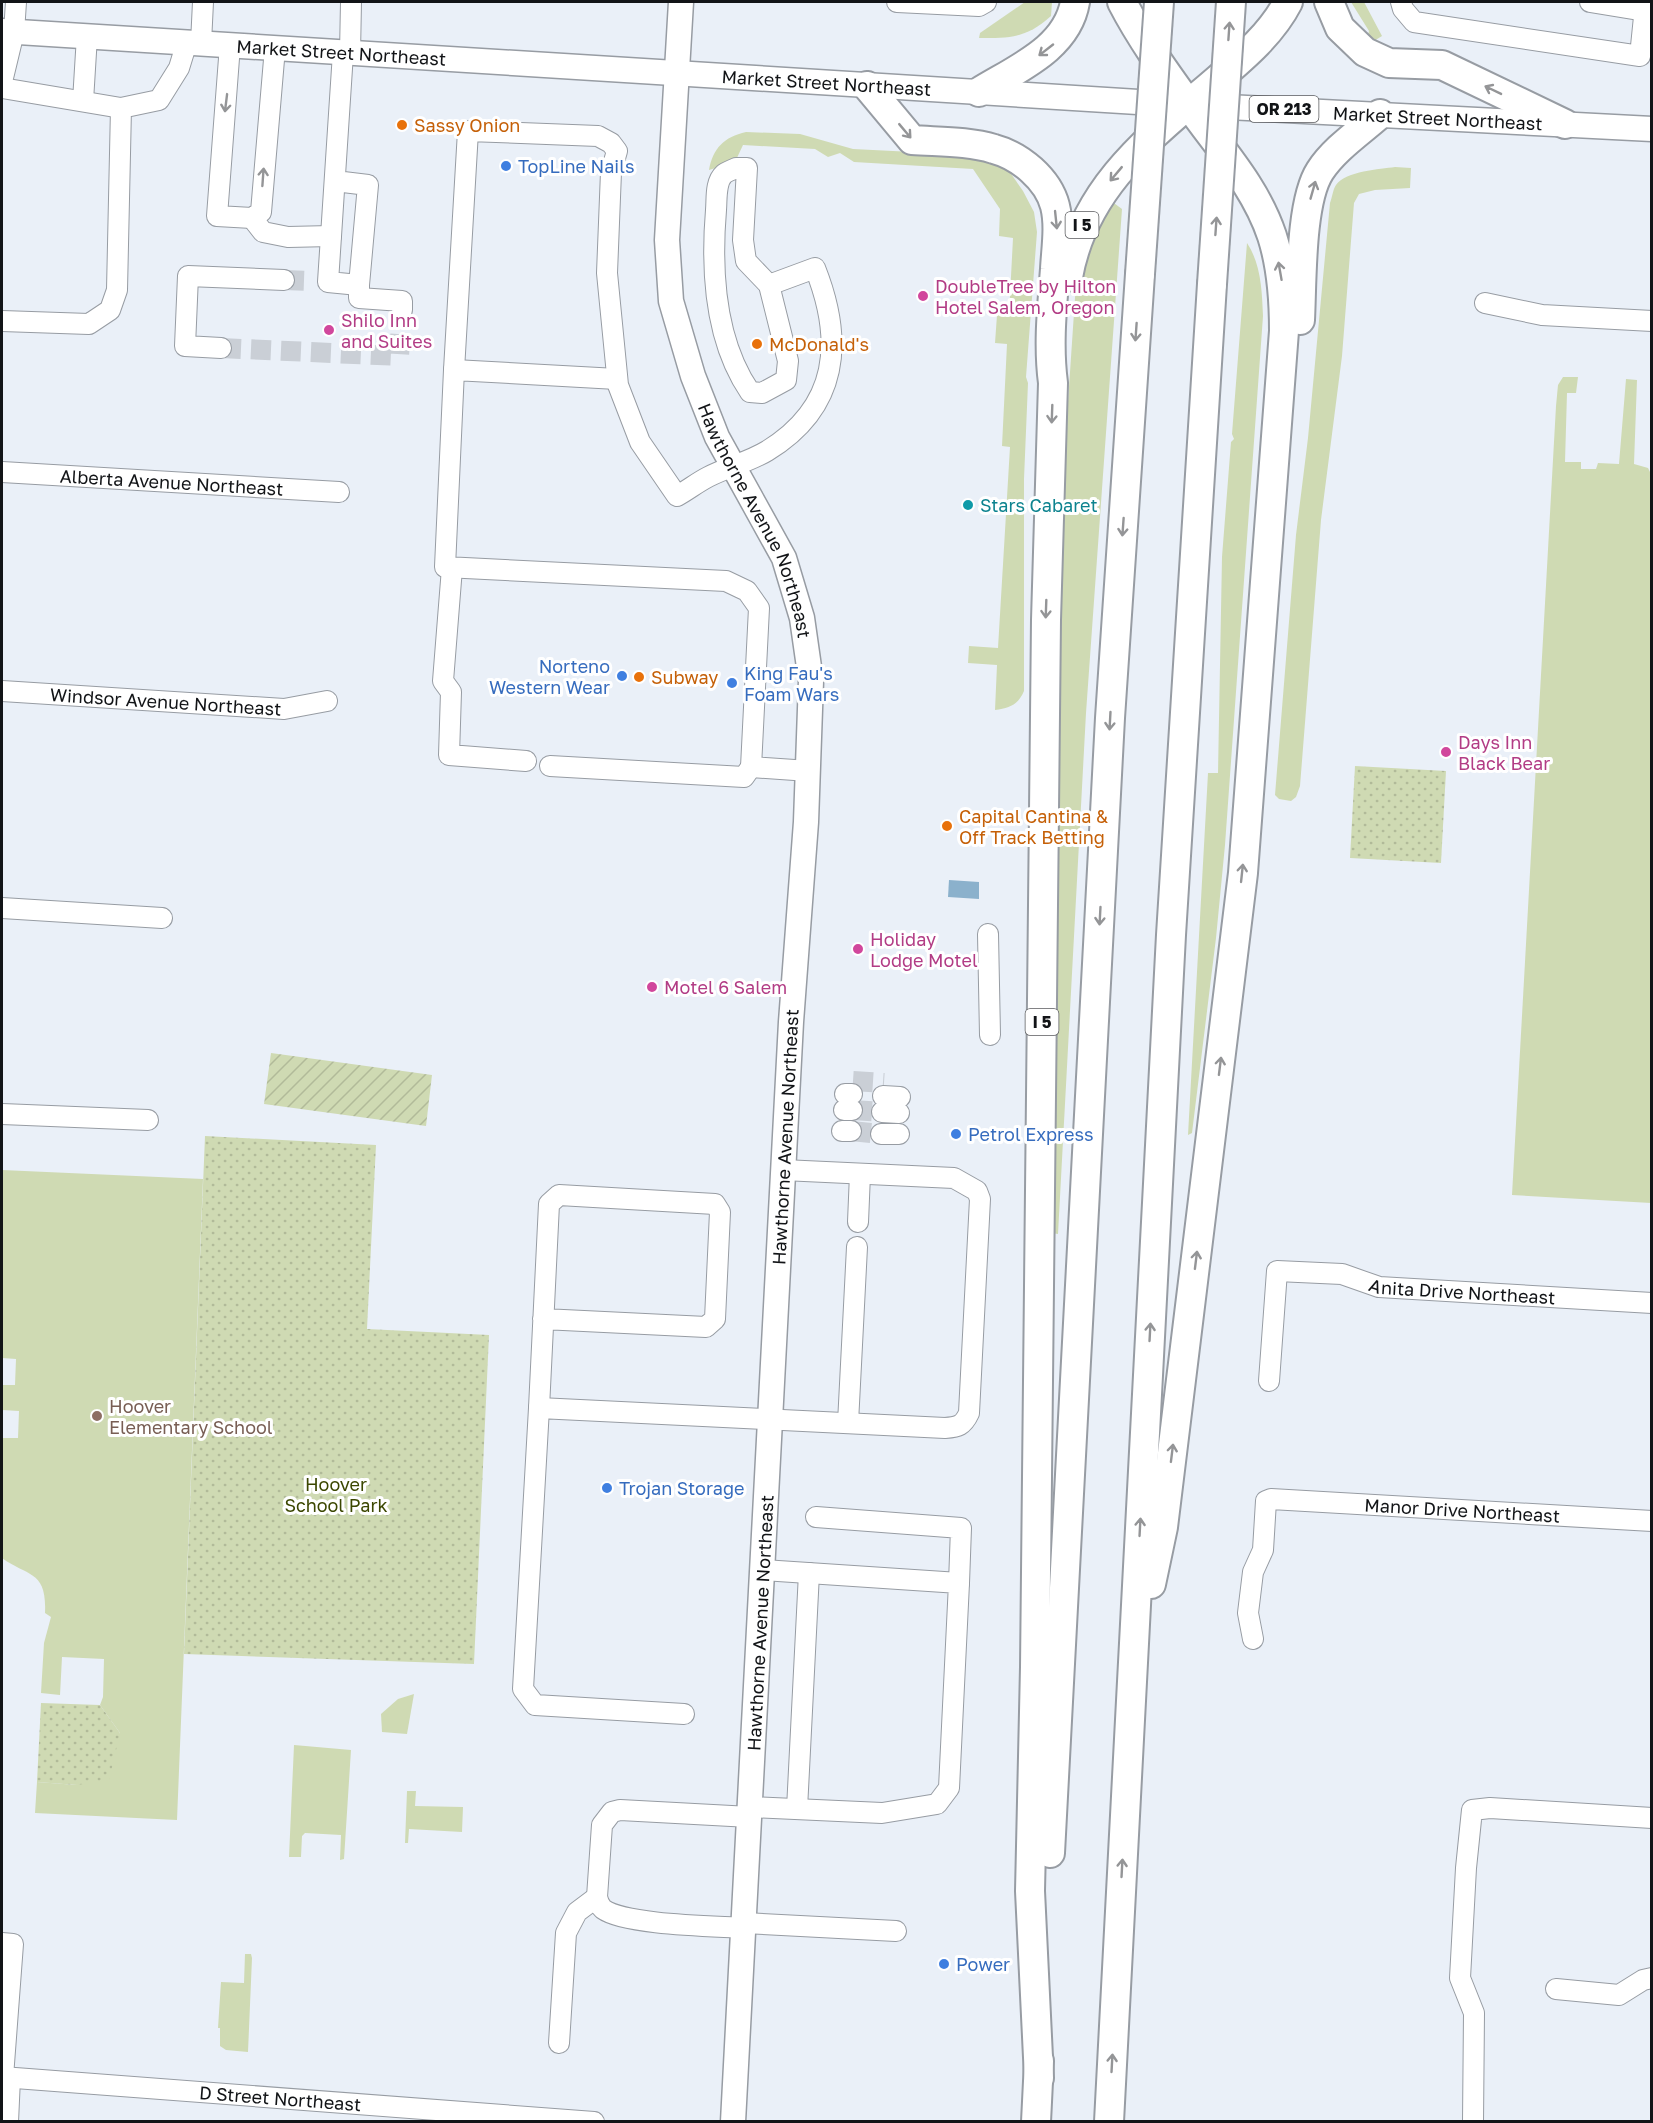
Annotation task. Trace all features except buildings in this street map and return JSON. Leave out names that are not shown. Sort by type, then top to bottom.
[{"type":"highway","points":[[979,92],[1050,47],[1069,24],[1075,2]]},
{"type":"highway","points":[[1122,2],[1188,105],[1238,171],[1271,235],[1284,295],[1279,413],[1246,827],[1231,977],[1163,1527],[1132,1676]]},
{"type":"highway","name":"I 5","points":[[1036,2121],[1110,718],[1159,2]]},
{"type":"highway","points":[[1109,2121],[1170,947],[1231,2]]},
{"type":"highway","name":"I 5","points":[[1053,383],[1061,349],[1069,269],[1084,220],[1104,188],[1130,158],[1255,47],[1288,2]]},
{"type":"highway","points":[[1329,2],[1340,28],[1365,52],[1389,63],[1442,65],[1564,124]]},
{"type":"highway","name":"I 5","points":[[867,86],[912,140],[994,148],[1015,157],[1031,170],[1046,188],[1055,206],[1058,230],[1049,351],[1053,383],[1046,620],[1035,1667],[1030,1891],[1039,2078]]},
{"type":"highway","points":[[1279,413],[1298,343],[1305,243],[1312,191],[1319,172],[1327,162],[1380,114]]},
{"type":"main road","name":"Hawthorne Avenue Northeast","points":[[681,2],[667,240],[671,301],[693,376],[717,437],[784,558],[802,618],[811,681],[809,771],[783,1170],[733,2121]]},
{"type":"main road","name":"Market Street Northeast","points":[[8,31],[867,86],[1652,129]]},
{"type":"street","points":[[2,82],[8,31],[16,2]]},
{"type":"street","points":[[2,88],[121,108],[159,100],[194,42],[203,2]]},
{"type":"street","points":[[351,2],[331,236],[320,282],[359,285]]},
{"type":"street","points":[[897,2],[979,6],[986,2]]},
{"type":"street","points":[[1401,2],[1403,9],[1414,22],[1640,56],[1643,6],[1590,2]]},
{"type":"street","points":[[83,101],[87,36]]},
{"type":"street","points":[[230,45],[217,216],[252,218],[261,212],[274,48]]},
{"type":"street","points":[[2,321],[89,324],[110,310],[117,290],[121,108]]},
{"type":"street","points":[[550,766],[744,777],[751,767],[759,608],[747,591],[726,581],[445,567],[468,131],[598,136],[611,143],[617,151],[611,172],[607,273],[617,379],[640,441],[677,496],[710,476],[765,452],[802,425],[821,396],[832,352],[832,330],[825,293],[815,268],[769,285]]},
{"type":"street","points":[[747,168],[743,240],[746,261],[769,285],[788,361],[786,380],[762,393],[750,392],[737,369],[722,321],[715,282],[714,239],[718,183],[723,174],[730,171],[747,168]]},
{"type":"street","points":[[334,181],[368,185],[358,298],[402,301],[402,310]]},
{"type":"street","points":[[252,218],[263,232],[288,237],[331,236]]},
{"type":"street","points":[[221,348],[185,346],[188,276],[284,280]]},
{"type":"street","points":[[1485,303],[1535,315],[1652,321]]},
{"type":"street","points":[[454,370],[617,379]]},
{"type":"street","name":"Alberta Avenue Northeast","points":[[2,472],[339,492]]},
{"type":"street","points":[[452,568],[443,681],[451,692],[449,755],[526,761]]},
{"type":"street","name":"Windsor Avenue Northeast","points":[[2,691],[284,709],[327,701]]},
{"type":"street","points":[[751,767],[809,771]]},
{"type":"street","points":[[2,909],[162,918]]},
{"type":"street","points":[[988,934],[990,1035]]},
{"type":"street","points":[[2,1114],[148,1120]]},
{"type":"street","points":[[539,1408],[945,1428],[958,1427],[965,1422],[969,1413],[980,1199],[976,1191],[969,1184],[954,1178],[783,1170]]},
{"type":"street","points":[[858,1222],[860,1174]]},
{"type":"street","points":[[543,1319],[706,1327],[715,1319],[720,1212],[715,1204],[559,1195],[549,1204],[543,1319],[539,1408],[524,1689],[535,1706],[684,1714]]},
{"type":"street","points":[[848,1423],[857,1247]]},
{"type":"street","name":"Anita Drive Northeast","points":[[1269,1381],[1277,1272],[1341,1274],[1379,1287],[1652,1303]]},
{"type":"street","name":"Manor Drive Northeast","points":[[1253,1639],[1248,1613],[1253,1572],[1263,1550],[1266,1501],[1271,1499],[1652,1521]]},
{"type":"street","points":[[816,1517],[961,1528],[948,1788],[936,1804],[882,1813],[797,1809],[750,1812],[620,1810],[612,1812],[602,1825],[597,1897],[599,1904],[605,1910],[625,1916],[744,1925],[896,1931]]},
{"type":"street","points":[[763,1570],[959,1583]]},
{"type":"street","points":[[797,1809],[809,1573]]},
{"type":"street","points":[[1473,2121],[1474,2013],[1460,1978],[1466,1868],[1473,1810],[1490,1808],[1652,1818]]},
{"type":"street","points":[[559,2043],[566,1934],[577,1912],[597,1897]]},
{"type":"street","points":[[2,1943],[13,1944],[5,2077],[8,2121]]},
{"type":"street","points":[[1557,1989],[1619,1995],[1643,1980],[1652,1978]]},
{"type":"street","name":"D Street Northeast","points":[[5,2077],[348,2113],[594,2121]]},
{"type":"green space","points":[[1025,2],[1052,2],[1051,16],[1026,33],[1000,38],[979,38],[980,33]]},
{"type":"green space","points":[[1351,2],[1364,2],[1382,36],[1374,41],[1367,38],[1369,31]]},
{"type":"green space","points":[[746,132],[800,134],[853,149],[973,155],[1007,168],[1034,212],[1037,232],[1026,377],[1028,383],[1024,479],[1024,691],[1019,700],[1009,707],[995,710],[997,665],[968,663],[969,646],[998,648],[1010,447],[1002,446],[1007,344],[995,343],[997,315],[1009,315],[1013,238],[999,236],[1000,209],[973,169],[854,162],[840,153],[828,157],[815,149],[743,145],[735,162],[709,170],[713,155],[721,145],[726,140]]},
{"type":"green space","points":[[1395,167],[1411,168],[1410,188],[1375,190],[1359,194],[1354,203],[1342,356],[1321,520],[1300,786],[1296,797],[1291,801],[1279,799],[1275,795],[1296,535],[1308,438],[1330,203],[1334,189],[1341,180],[1364,172]]},
{"type":"green space","points":[[1107,198],[1122,209],[1086,713],[1058,1234],[1051,1233],[1062,491],[1076,283]]},
{"type":"green space","points":[[1247,243],[1258,269],[1263,316],[1225,845],[1192,1133],[1188,1135],[1208,773],[1218,773],[1222,557],[1231,442],[1234,439],[1232,434]]},
{"type":"green space","points":[[1563,377],[1578,377],[1576,393],[1567,393],[1565,462],[1581,462],[1581,469],[1596,469],[1598,463],[1619,464],[1626,379],[1637,380],[1634,464],[1648,468],[1651,474],[1651,1203],[1512,1195],[1556,406],[1558,385]]},
{"type":"green space","points":[[1355,766],[1446,771],[1441,863],[1350,858]]},
{"type":"green space","points":[[271,1053],[432,1075],[426,1126],[264,1104]]},
{"type":"green space","name":"Hoover School Park","points":[[205,1136],[376,1145],[367,1329],[489,1335],[474,1664],[184,1654]]},
{"type":"green space","name":"Hoover Elementary School","points":[[2,1170],[203,1179],[177,1820],[35,1813],[37,1782],[77,1785],[120,1733],[100,1705],[103,1697],[104,1659],[62,1657],[60,1695],[41,1693],[44,1643],[51,1617],[45,1613],[43,1589],[34,1576],[2,1558],[2,1438],[18,1438],[19,1411],[2,1410],[2,1385],[15,1385],[16,1359],[2,1358]]},
{"type":"green space","points":[[414,1694],[407,1734],[382,1732],[381,1714],[398,1699]]},
{"type":"green space","points":[[41,1703],[100,1705],[120,1733],[109,1780],[77,1785],[37,1782]]},
{"type":"green space","points":[[294,1745],[351,1750],[344,1859],[340,1860],[341,1835],[305,1833],[302,1836],[301,1857],[289,1857]]},
{"type":"green space","points":[[407,1791],[416,1791],[415,1806],[463,1807],[462,1832],[409,1829],[408,1843],[405,1843]]},
{"type":"green space","points":[[245,1954],[251,1954],[252,1958],[248,2052],[226,2050],[220,2046],[220,2028],[218,2028],[221,1982],[244,1983]]},
{"type":"water","points":[[949,880],[979,882],[979,899],[948,897]]},
{"type":"tunnel","points":[[284,280],[312,281]]},
{"type":"tunnel","points":[[221,348],[399,356],[402,310]]},
{"type":"tunnel","points":[[853,1081],[884,1083]]},
{"type":"tunnel","points":[[852,1110],[882,1112]]},
{"type":"tunnel","points":[[851,1131],[881,1134]]},
{"type":"place","name":"Sassy Onion","points":[[402,125]]},
{"type":"place","name":"TopLine Nails","points":[[506,166]]},
{"type":"place","name":"DoubleTree by Hilton Hotel Salem, Oregon","points":[[923,296]]},
{"type":"place","name":"Shilo Inn and Suites","points":[[329,330]]},
{"type":"place","name":"McDonald's","points":[[757,344]]},
{"type":"place","name":"Stars Cabaret","points":[[968,505]]},
{"type":"place","name":"Norteno Western Wear","points":[[622,676]]},
{"type":"place","name":"Subway","points":[[639,677]]},
{"type":"place","name":"King Fau's Foam Wars","points":[[732,683]]},
{"type":"place","name":"Days Inn Black Bear","points":[[1446,752]]},
{"type":"place","name":"Capital Cantina & Off Track Betting","points":[[947,826]]},
{"type":"place","name":"Holiday Lodge Motel","points":[[858,949]]},
{"type":"place","name":"Motel 6 Salem","points":[[652,987]]},
{"type":"place","name":"Petrol Express","points":[[956,1134]]},
{"type":"place","name":"Hoover Elementary School","points":[[97,1416]]},
{"type":"place","name":"Trojan Storage","points":[[607,1488]]},
{"type":"place","name":"Power","points":[[944,1964]]}]
